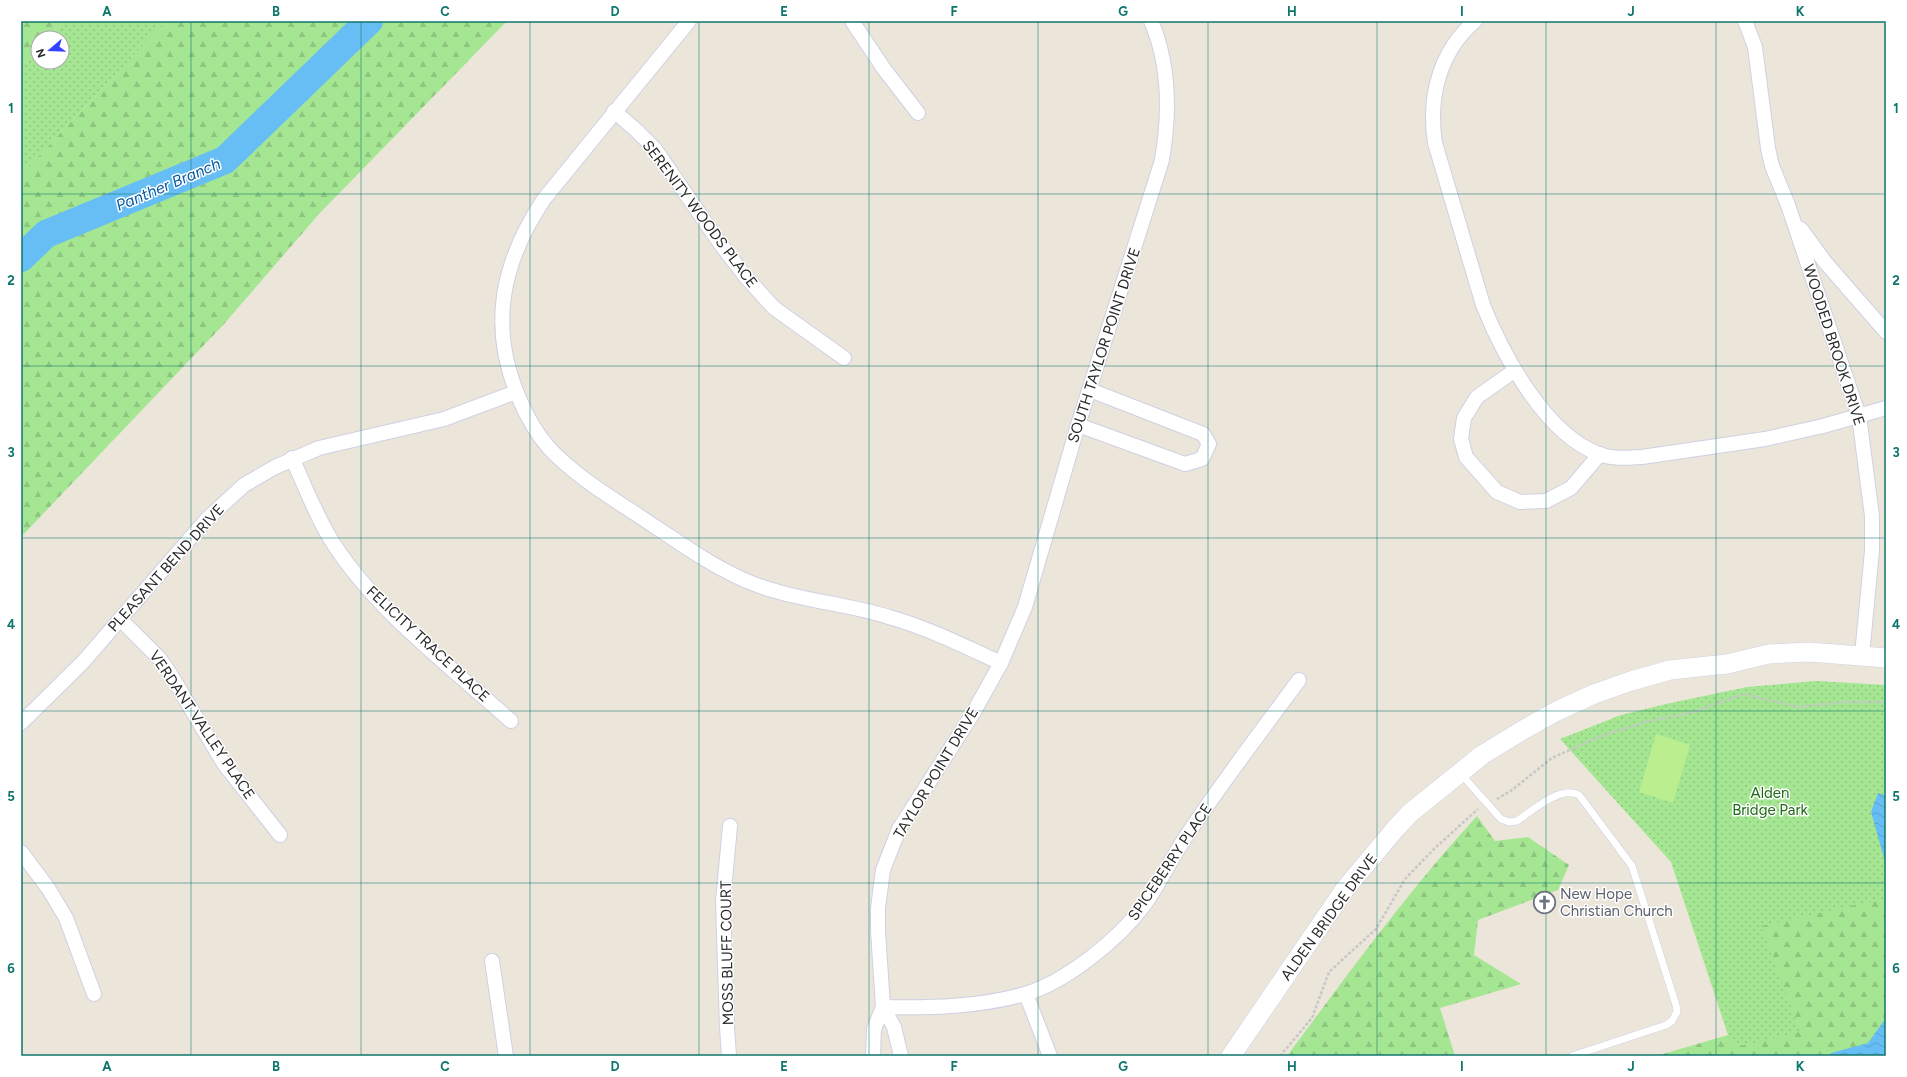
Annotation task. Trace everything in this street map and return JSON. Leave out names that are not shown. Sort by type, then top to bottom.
[{"type":"street","points":[[689,21],[544,199],[533,216],[512,259],[503,299],[502,338],[504,355],[516,392],[525,412],[537,433],[563,462],[578,475],[707,560],[742,579],[764,588],[890,617],[943,636],[1001,663]]},
{"type":"street","points":[[852,21],[884,69],[918,113]]},
{"type":"street","name":"SOUTH TAYLOR POINT DRIVE","points":[[1001,663],[1024,607],[1078,425],[1162,160],[1167,134],[1168,102],[1165,66],[1151,21]]},
{"type":"street","points":[[1475,21],[1459,38],[1440,72],[1432,107],[1432,126],[1435,143],[1483,305],[1514,371],[1529,392],[1558,425],[1572,437],[1600,454],[1623,458],[1656,455],[1765,439],[1823,426],[1886,408]]},
{"type":"street","name":"WOODED BROOK DRIVE","points":[[1745,21],[1754,47],[1768,148],[1772,166],[1788,205],[1860,416],[1872,516],[1871,564],[1862,655]]},
{"type":"street","name":"SERENITY WOODS PLACE","points":[[614,112],[636,130],[655,149],[719,242],[745,276],[774,308],[798,327],[844,358]]},
{"type":"street","name":"WOODED BROOK DRIVE","points":[[1788,205],[1799,226],[1814,248],[1886,332]]},
{"type":"street","points":[[1514,371],[1477,397],[1464,418],[1461,439],[1466,457],[1497,492],[1520,502],[1546,501],[1571,488],[1600,454]]},
{"type":"street","points":[[1078,425],[1185,464],[1202,459],[1209,444],[1203,434],[1090,390]]},
{"type":"street","name":"PLEASANT BEND DRIVE","points":[[21,723],[82,662],[218,508],[244,485],[292,458],[319,448],[444,419],[516,392]]},
{"type":"street","name":"FELICITY TRACE PLACE","points":[[292,458],[334,545],[357,576],[381,604],[511,721]]},
{"type":"street","name":"VERDANT VALLEY PLACE","points":[[120,619],[160,659],[224,764],[280,835]]},
{"type":"street","name":"ALDEN BRIDGE DRIVE","points":[[1231,1056],[1345,889],[1410,813],[1461,774],[1482,755],[1523,730],[1570,705],[1631,681],[1670,670],[1727,664],[1769,654],[1809,652],[1886,658]]},
{"type":"street","name":"TAYLOR POINT DRIVE","points":[[901,1056],[894,1027],[883,1007],[878,908],[883,870],[899,829],[972,715],[1001,663]]},
{"type":"street","name":"SPICEBERRY PLACE","points":[[883,1007],[952,1006],[1026,994],[1056,980],[1102,949],[1130,922],[1145,904],[1178,848],[1211,799],[1299,680]]},
{"type":"street","name":"MOSS BLUFF COURT","points":[[730,826],[723,901],[727,1027],[730,1056]]},
{"type":"street","points":[[21,852],[48,888],[66,918],[94,994]]},
{"type":"street","points":[[492,961],[506,1056]]},
{"type":"street","points":[[1026,994],[1039,1032],[1050,1056]]},
{"type":"street","name":"TAYLOR POINT DRIVE","points":[[873,1056],[874,1029],[883,1007]]},
{"type":"lane","points":[[1461,774],[1501,819],[1509,822],[1517,821],[1560,793],[1572,792],[1581,797],[1632,866],[1677,1012],[1670,1023],[1572,1056]]},
{"type":"green space","points":[[21,21],[64,21],[56,30],[30,30],[30,57],[21,67]]},
{"type":"green space","points":[[64,21],[166,21],[21,175],[21,67],[30,57],[30,70],[70,70],[70,30],[56,30]]},
{"type":"green space","points":[[166,21],[507,21],[319,214],[224,324],[21,537],[21,175]]},
{"type":"green space","name":"Alden Bridge Park","points":[[1816,681],[1886,685],[1886,1056],[1749,1056],[1728,1035],[1671,862],[1560,739],[1621,715],[1666,704],[1747,687]]},
{"type":"green space","points":[[1656,734],[1690,745],[1673,803],[1639,792]]},
{"type":"green space","points":[[1477,816],[1495,841],[1528,837],[1569,865],[1558,890],[1478,920],[1474,955],[1521,984],[1440,1008],[1455,1056],[1287,1056],[1403,903]]},
{"type":"green space","points":[[1886,898],[1886,1018],[1868,1043],[1831,1053],[1830,1056],[1656,1056],[1728,1035],[1739,1046],[1800,1032],[1761,926]]},
{"type":"water","points":[[1878,793],[1886,796],[1886,865],[1871,812]]},
{"type":"water","points":[[1886,1018],[1886,1056],[1830,1056],[1831,1053],[1868,1043]]},
{"type":"waterway","name":"Panther Branch","points":[[21,258],[46,234],[225,160],[369,21]]},
{"type":"place","name":"New Hope Christian Church","points":[[1544,903]]}]
